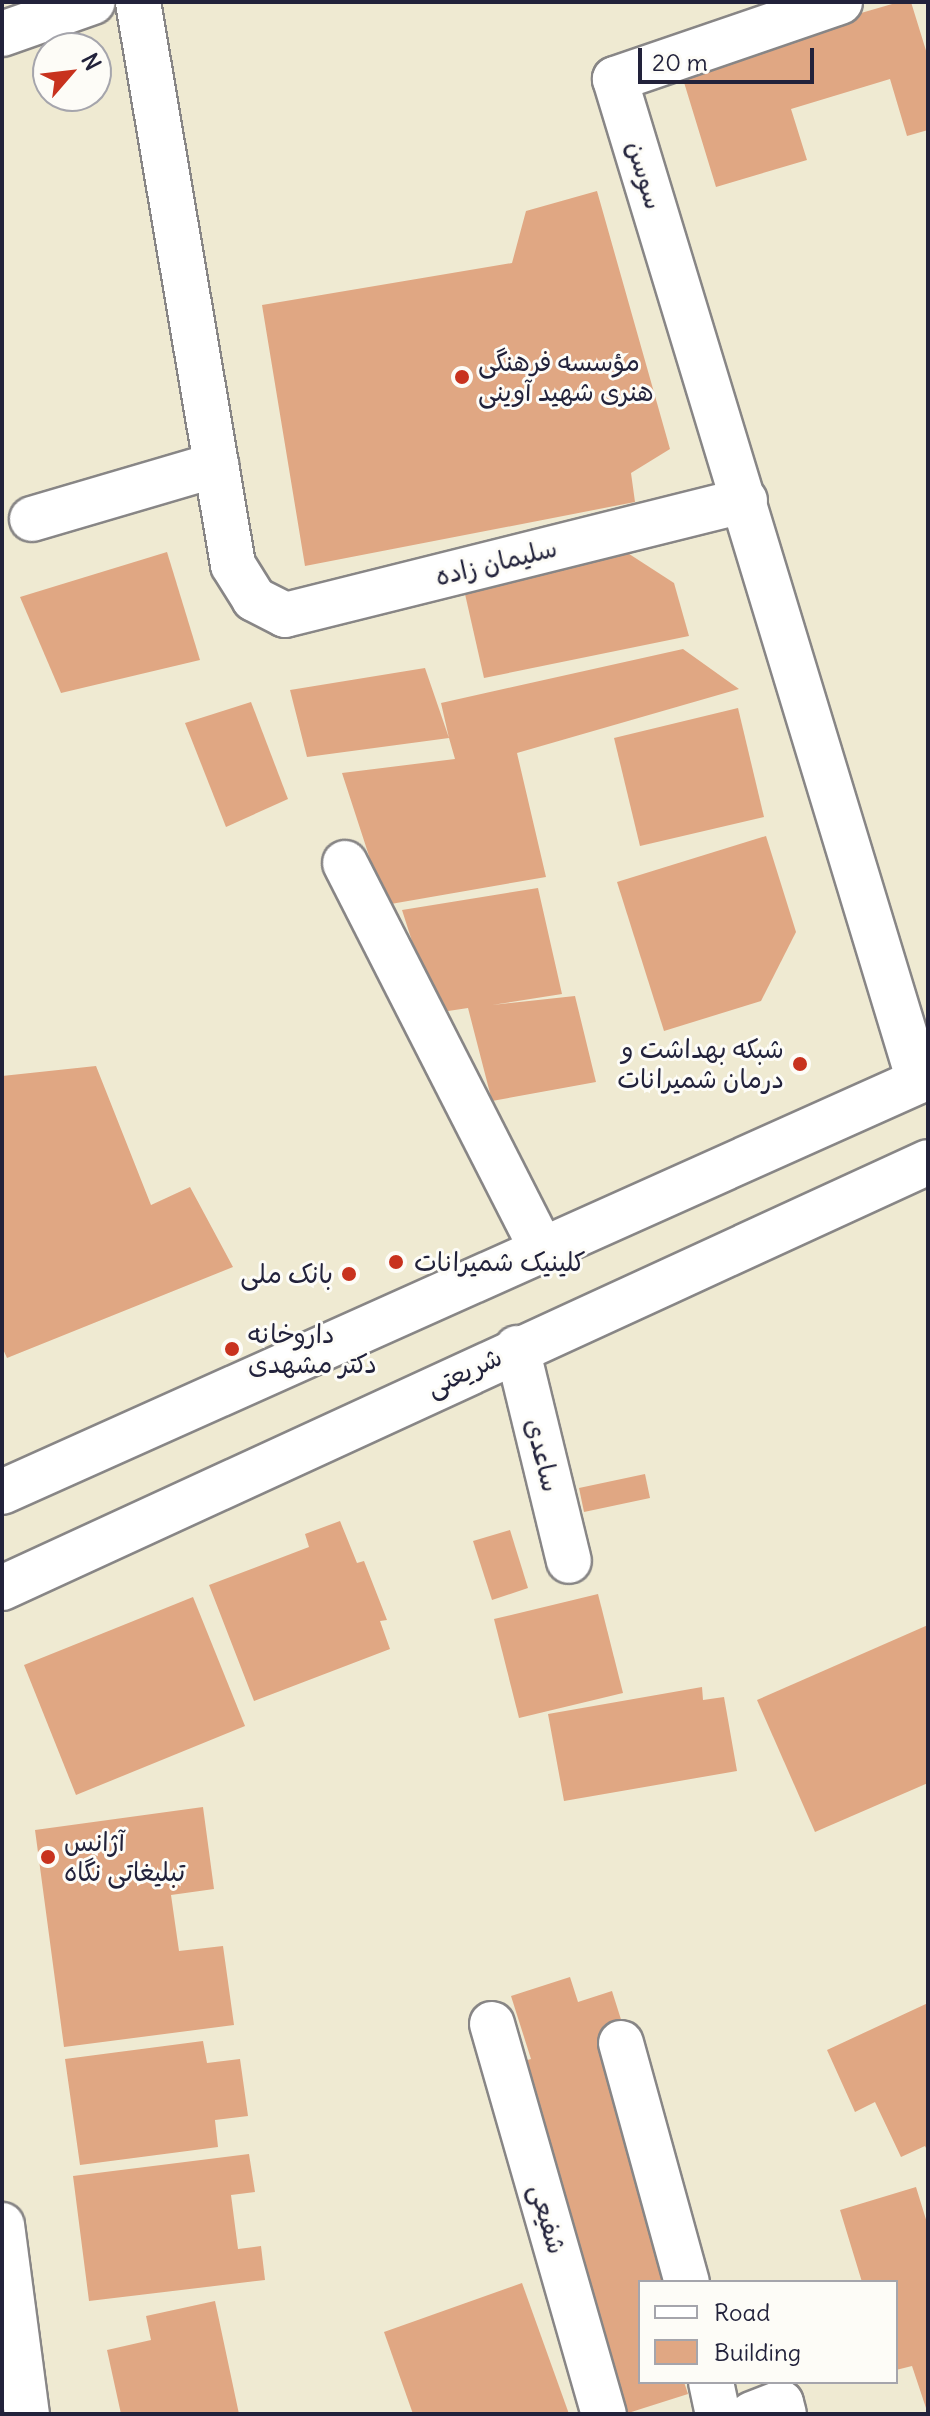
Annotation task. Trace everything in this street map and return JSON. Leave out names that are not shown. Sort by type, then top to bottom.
[{"type":"street","points":[[2,34],[93,2]]},
{"type":"street","name":"سلیمان زاده","points":[[138,2],[233,565],[254,599],[285,615],[745,500]]},
{"type":"street","name":"سوسن","points":[[745,500],[615,79],[840,2]]},
{"type":"street","points":[[32,519],[216,465]]},
{"type":"street","points":[[2,1492],[924,1079],[745,500]]},
{"type":"street","points":[[345,863],[542,1250]]},
{"type":"street","name":"شریعتی","points":[[2,1588],[517,1348],[928,1162]]},
{"type":"street","name":"ساعدی","points":[[517,1348],[569,1561]]},
{"type":"street","name":"شفیعی","points":[[492,2024],[604,2414]]},
{"type":"street","points":[[621,2043],[686,2280]]},
{"type":"street","points":[[2,2225],[27,2414]]},
{"type":"street","points":[[711,2384],[718,2414]]},
{"type":"street","points":[[752,2414],[781,2403],[784,2414]]},
{"type":"building","points":[[899,2],[911,2],[928,57],[928,130],[907,136],[890,79],[791,109],[807,160],[716,187],[679,66]]},
{"type":"building","name":"مؤسسه فرهنگی هنری شهید آوینی","points":[[597,191],[670,449],[631,473],[635,502],[305,566],[262,305],[512,263],[526,211]]},
{"type":"building","points":[[623,550],[674,583],[689,636],[484,678],[465,594]]},
{"type":"building","points":[[167,552],[200,660],[61,693],[20,597]]},
{"type":"building","points":[[683,649],[739,689],[517,753],[546,877],[385,905],[342,773],[455,759],[441,703]]},
{"type":"building","points":[[425,668],[449,738],[307,757],[290,690]]},
{"type":"building","points":[[251,702],[288,799],[226,827],[185,723]]},
{"type":"building","points":[[738,708],[764,817],[640,846],[614,738]]},
{"type":"building","points":[[766,836],[796,932],[761,1001],[664,1031],[617,882]]},
{"type":"building","points":[[538,888],[562,994],[492,1005],[575,996],[596,1082],[492,1101],[468,1008],[435,1013],[402,910]]},
{"type":"building","points":[[96,1066],[151,1205],[190,1187],[233,1267],[7,1358],[2,1347],[2,1076]]},
{"type":"building","points":[[645,1474],[650,1498],[584,1512],[579,1488]]},
{"type":"building","points":[[340,1521],[357,1563],[364,1561],[387,1620],[380,1621],[390,1649],[254,1701],[209,1585],[309,1547],[305,1534]]},
{"type":"building","points":[[510,1530],[528,1588],[492,1600],[473,1541]]},
{"type":"building","points":[[598,1594],[623,1693],[519,1718],[494,1619]]},
{"type":"building","points":[[193,1597],[245,1726],[76,1795],[24,1665]]},
{"type":"building","points":[[928,1625],[928,1783],[815,1832],[757,1700]]},
{"type":"building","points":[[702,1687],[703,1700],[724,1697],[737,1771],[564,1801],[548,1714]]},
{"type":"building","points":[[203,1807],[214,1889],[171,1895],[179,1951],[223,1946],[234,2025],[64,2047],[35,1830]]},
{"type":"building","points":[[570,1977],[578,2002],[612,1991],[624,2029],[598,2038],[674,2280],[638,2280],[638,2384],[685,2384],[688,2394],[625,2414],[514,2064],[531,2059],[511,1996]]},
{"type":"building","points":[[928,2003],[928,2152],[925,2146],[901,2157],[875,2102],[855,2112],[827,2050]]},
{"type":"building","points":[[203,2041],[207,2063],[240,2059],[248,2116],[215,2120],[218,2147],[80,2165],[65,2059]]},
{"type":"building","points":[[249,2154],[255,2192],[231,2195],[238,2249],[261,2246],[265,2280],[89,2301],[73,2176]]},
{"type":"building","points":[[916,2187],[928,2226],[928,2414],[912,2366],[898,2370],[898,2280],[861,2280],[840,2210]]},
{"type":"building","points":[[522,2283],[569,2414],[413,2414],[384,2332]]},
{"type":"building","points":[[215,2301],[239,2414],[121,2414],[107,2350],[151,2340],[146,2316]]},
{"type":"place","name":"مؤسسه فرهنگی هنری شهید آوینی","points":[[462,377]]},
{"type":"place","name":"شبکه بهداشت و درمان شمیرانات","points":[[800,1064]]},
{"type":"place","name":"کلینیک شمیرانات","points":[[396,1262]]},
{"type":"place","name":"بانک ملی","points":[[349,1274]]},
{"type":"place","name":"داروخانه دکتر مشهدی","points":[[232,1349]]},
{"type":"place","name":"آژانس تبلیغاتی نگاه","points":[[48,1857]]}]
